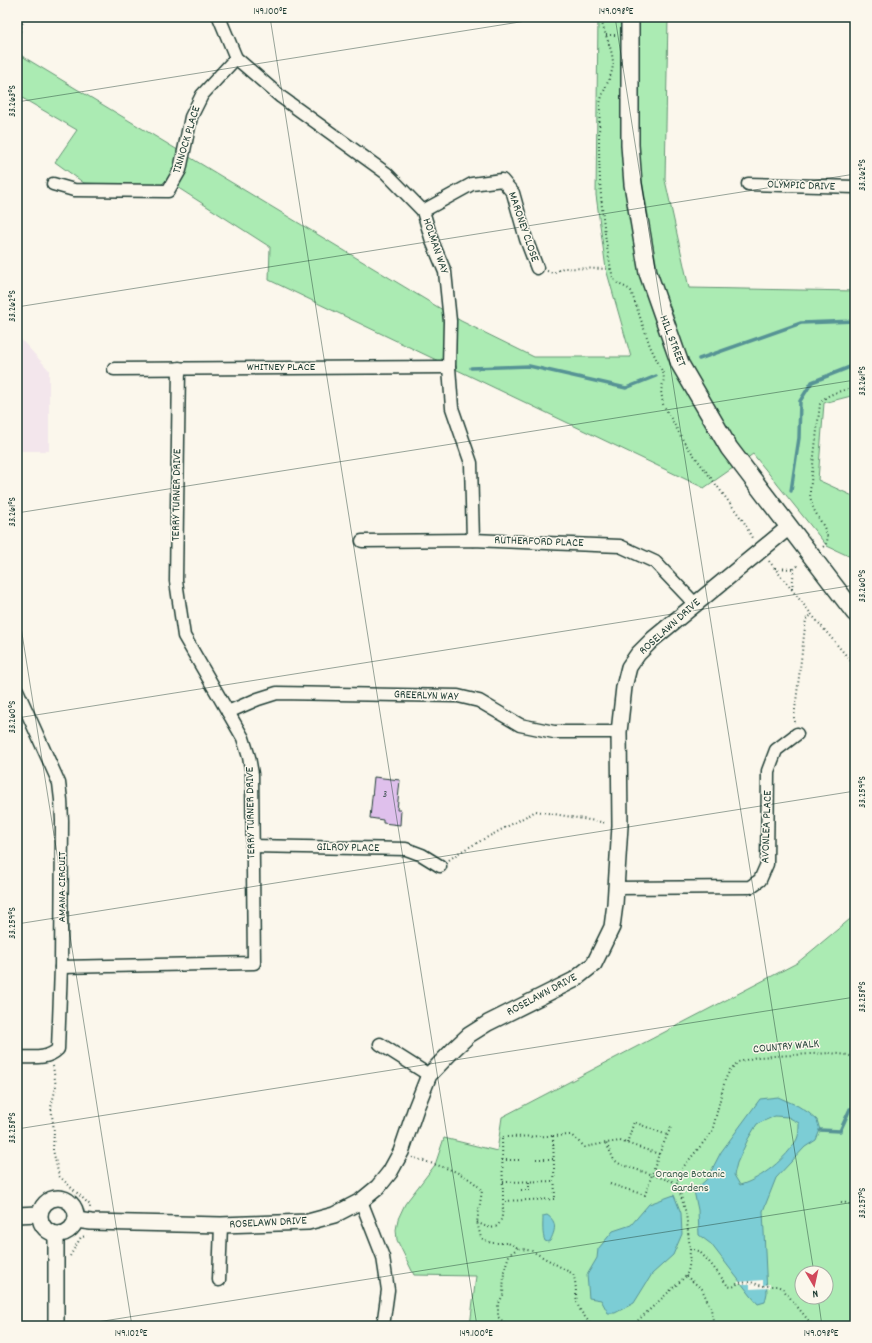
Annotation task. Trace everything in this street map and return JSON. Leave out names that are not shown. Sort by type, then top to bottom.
[{"type":"main road","name":"HILL STREET","points":[[630,17],[630,145],[633,184],[648,273],[680,364],[729,448],[855,613]]},
{"type":"street","name":"HOLMAN WAY","points":[[219,17],[236,58],[281,97],[386,173],[423,211],[432,241],[446,272],[450,320],[449,367],[452,408],[471,463],[473,540]]},
{"type":"street","name":"TINNOCK PLACE","points":[[53,184],[74,190],[168,191],[180,170],[191,117],[202,95],[236,58]]},
{"type":"street","name":"MARONEY CLOSE","points":[[423,211],[472,184],[502,180],[513,193],[526,239],[537,268]]},
{"type":"street","name":"OLYMPIC DRIVE","points":[[748,184],[855,187]]},
{"type":"street","name":"WHITNEY PLACE","points":[[114,369],[449,367]]},
{"type":"street","name":"TERRY TURNER DRIVE","points":[[61,967],[254,964],[252,774],[249,758],[243,738],[184,636],[176,581],[179,368]]},
{"type":"street","name":"ROSELAWN DRIVE","points":[[76,1220],[91,1222],[221,1225],[308,1222],[334,1215],[361,1201],[378,1187],[390,1172],[401,1152],[429,1075],[469,1035],[488,1023],[574,980],[594,964],[612,927],[620,826],[618,732],[624,687],[629,667],[638,654],[653,639],[789,527]]},
{"type":"street","name":"RUTHERFORD PLACE","points":[[362,541],[473,540],[620,546],[654,562],[695,604]]},
{"type":"street","name":"AMANA CIRCUIT","points":[[17,690],[59,783],[62,800],[61,967],[58,1049],[52,1055]]},
{"type":"street","name":"GREERLYN WAY","points":[[228,712],[258,699],[277,693],[458,696],[480,701],[520,725],[554,732],[618,732]]},
{"type":"street","name":"AVONLEA PLACE","points":[[615,888],[750,887],[760,880],[768,864],[768,771],[776,750],[797,734]]},
{"type":"street","name":"GILROY PLACE","points":[[252,846],[406,849],[422,855],[440,866]]},
{"type":"street","points":[[380,1044],[429,1075]]},
{"type":"street","points":[[17,1056],[44,1057],[52,1055]]},
{"type":"street","points":[[58,1197],[65,1199],[75,1208],[76,1220],[70,1229],[61,1234],[56,1234],[47,1231],[44,1228],[41,1224],[39,1214],[41,1208],[46,1202],[52,1198],[58,1197]]},
{"type":"street","points":[[361,1201],[383,1257],[388,1290],[383,1326]]},
{"type":"street","points":[[17,1215],[39,1214]]},
{"type":"street","points":[[220,1280],[221,1225]]},
{"type":"street","points":[[56,1234],[56,1326]]},
{"type":"path","points":[[17,43],[24,17]]},
{"type":"path","points":[[537,268],[553,273],[563,268],[611,269]]},
{"type":"path","points":[[792,590],[794,569],[810,555],[825,545],[828,536],[812,505],[810,491],[820,404],[830,395],[855,387]]},
{"type":"path","points":[[760,550],[855,666]]},
{"type":"path","points":[[775,568],[794,569]]},
{"type":"path","points":[[797,734],[794,718],[806,619],[812,615]]},
{"type":"path","points":[[440,866],[460,852],[536,811],[620,826]]},
{"type":"path","name":"COUNTRY WALK","points":[[677,1183],[680,1171],[712,1132],[725,1080],[730,1070],[738,1062],[757,1057],[830,1053],[848,1055],[855,1058]]},
{"type":"path","points":[[52,1055],[56,1087],[51,1107],[54,1131],[53,1150],[60,1176],[90,1205],[91,1236],[81,1237],[69,1257]]},
{"type":"path","points":[[627,1143],[634,1122],[667,1135]]},
{"type":"path","points":[[610,1184],[644,1195],[671,1127]]},
{"type":"path","points":[[477,1222],[486,1227],[494,1227],[500,1224],[503,1216],[502,1137],[571,1135],[585,1147],[620,1141],[659,1154]]},
{"type":"path","points":[[503,1201],[555,1199],[553,1136]]},
{"type":"path","points":[[606,1143],[614,1160],[620,1164],[677,1183],[686,1213],[690,1249],[689,1268],[686,1276],[632,1326]]},
{"type":"path","points":[[401,1152],[464,1175],[475,1182],[482,1191],[477,1222],[481,1238],[491,1243],[508,1243],[518,1248],[532,1251],[573,1274],[578,1302],[584,1315],[592,1326]]},
{"type":"path","points":[[536,1159],[554,1159]]},
{"type":"path","points":[[502,1160],[520,1160]]},
{"type":"path","points":[[503,1182],[554,1181]]},
{"type":"path","points":[[529,1182],[529,1190]]},
{"type":"path","points":[[521,1190],[536,1190]]},
{"type":"path","points":[[841,1202],[855,1204]]},
{"type":"path","points":[[508,1326],[498,1317],[498,1305],[503,1295],[504,1272],[509,1255],[518,1248]]},
{"type":"path","points":[[690,1249],[699,1251],[730,1288],[735,1287],[738,1283],[751,1282],[762,1286],[777,1286],[782,1288],[813,1326]]},
{"type":"path","points":[[686,1276],[702,1289],[711,1309],[714,1326]]},
{"type":"shaded area","points":[[17,335],[49,370],[49,451],[17,451]]},
{"type":"green space","points":[[598,17],[668,17],[665,180],[689,288],[855,291],[855,395],[824,403],[818,480],[855,497],[855,559],[827,546],[753,454],[704,488],[269,280],[270,247],[166,180],[160,186],[84,183],[55,162],[77,130],[17,95],[17,53],[461,321],[534,357],[631,357],[606,269],[596,195]]},
{"type":"green space","name":"Orange Botanic Gardens","points":[[855,915],[855,1326],[470,1326],[476,1276],[414,1275],[397,1240],[396,1230],[398,1219],[405,1204],[435,1165],[444,1138],[497,1151],[502,1117],[797,963]]},
{"type":"water","points":[[778,1097],[798,1106],[817,1120],[820,1130],[816,1140],[805,1147],[776,1178],[763,1211],[767,1293],[765,1302],[758,1304],[711,1244],[699,1235],[698,1210],[694,1191],[707,1179],[721,1152],[760,1099]],"holes":[[[775,1116],[788,1117],[799,1123],[798,1137],[793,1146],[773,1167],[765,1173],[740,1185],[734,1175],[737,1163],[757,1124]]]},
{"type":"water","points":[[674,1195],[681,1213],[682,1234],[673,1255],[652,1274],[634,1303],[615,1313],[608,1313],[601,1300],[589,1298],[587,1275],[597,1258],[598,1249],[613,1231],[631,1225],[649,1204]]},
{"type":"water","points":[[547,1215],[554,1224],[552,1237],[548,1242],[545,1241],[543,1235],[543,1216]]},
{"type":"pier","points":[[763,1280],[763,1285],[770,1284],[770,1288],[750,1289],[750,1284],[739,1284],[737,1282]]},
{"type":"building","points":[[374,777],[400,780],[397,810],[401,810],[400,825],[383,823],[383,820],[370,818]]},
{"type":"waterway","points":[[699,359],[801,323],[855,321]]},
{"type":"waterway","points":[[791,491],[799,438],[800,401],[812,382],[855,365]]},
{"type":"waterway","points":[[471,368],[529,366],[626,388],[656,376]]},
{"type":"waterway","points":[[820,1130],[840,1131],[850,1109],[855,1108]]}]
